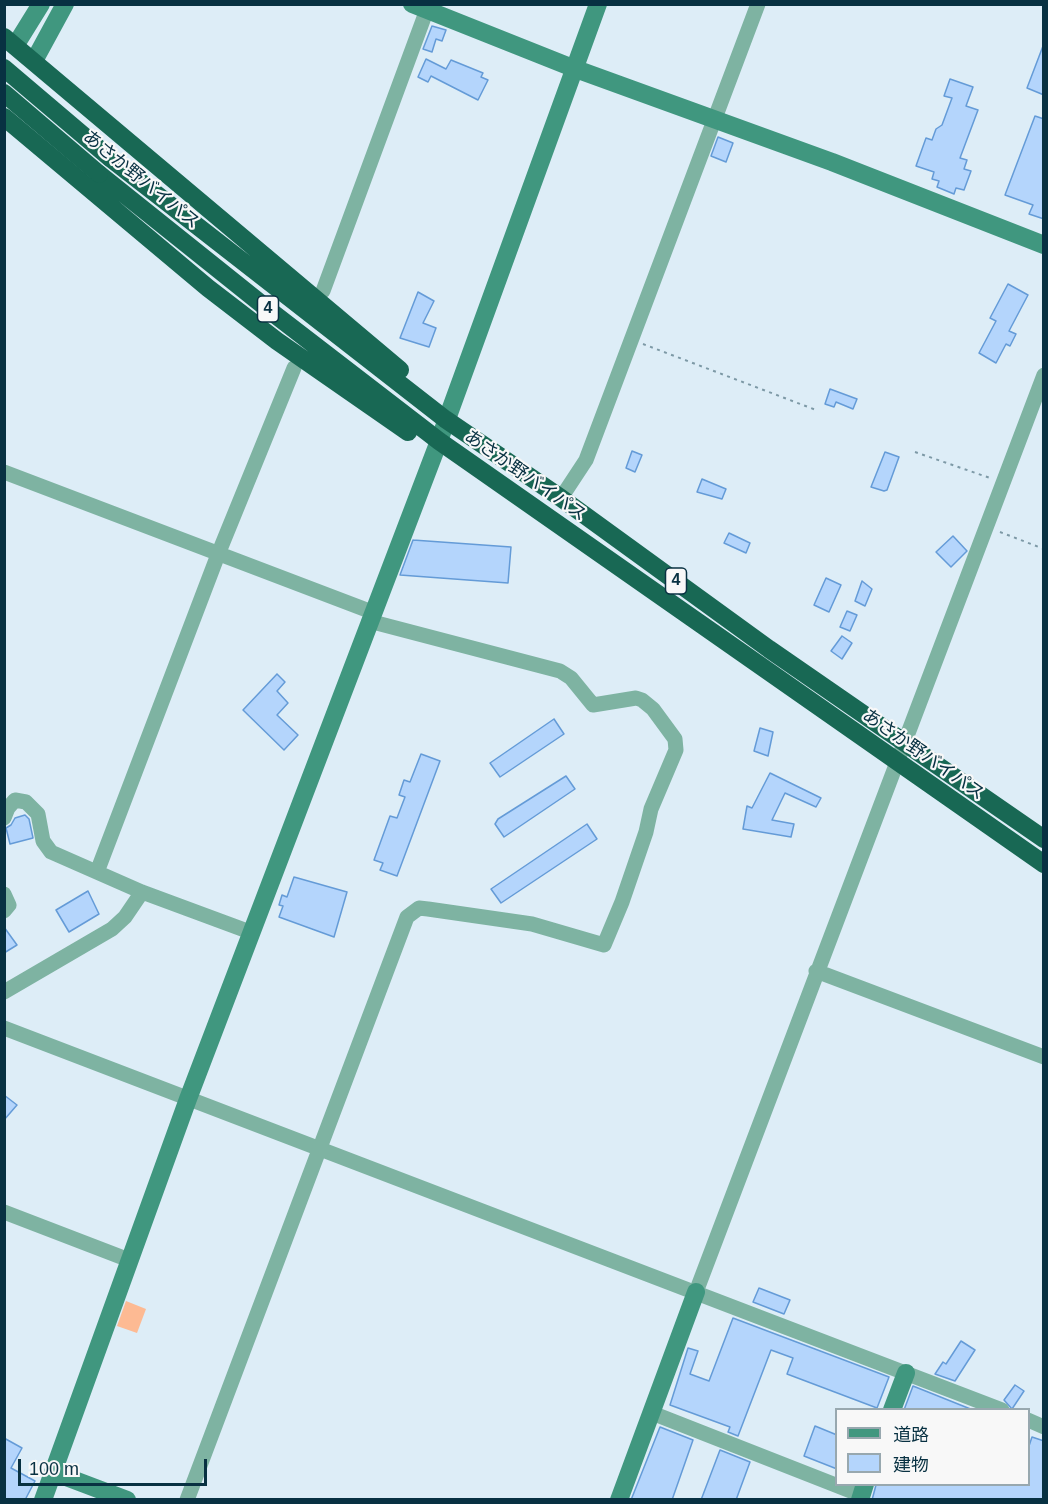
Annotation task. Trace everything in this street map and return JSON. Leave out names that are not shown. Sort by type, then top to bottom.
[{"type":"highway","points":[[10,42],[321,297]]},
{"type":"highway","name":"あさか野バイパス","points":[[4,68],[110,158],[445,419],[561,498],[905,745],[1044,839]]},
{"type":"highway","name":"あさか野バイパス","points":[[4,93],[99,174],[269,310],[439,441],[1044,864]]},
{"type":"highway","points":[[4,117],[208,288],[277,340],[410,433],[439,441]]},
{"type":"highway","name":"4","points":[[321,297],[418,386],[445,419]]},
{"type":"street","points":[[10,42],[41,4]]},
{"type":"street","points":[[34,62],[65,4]]},
{"type":"street","points":[[43,1500],[188,1099],[439,441],[445,419],[598,4]]},
{"type":"street","points":[[561,498],[586,460],[758,4]]},
{"type":"street","points":[[321,297],[422,6],[573,68],[832,162],[1044,245]]},
{"type":"street","points":[[97,872],[219,552],[294,368]]},
{"type":"street","points":[[619,1500],[816,971],[905,745],[1044,375]]},
{"type":"street","points":[[4,472],[219,552],[371,616],[560,671],[571,678],[593,705],[636,698],[642,700],[653,709],[677,746],[651,809],[646,832],[622,902],[603,945],[532,924],[423,908],[411,913],[319,1149],[187,1500]]},
{"type":"street","points":[[4,818],[15,800],[26,802],[38,814],[43,841],[49,850],[142,892],[250,932]]},
{"type":"street","points":[[4,992],[112,929],[125,917],[142,892]]},
{"type":"street","points":[[4,894],[9,905],[4,911]]},
{"type":"street","points":[[816,971],[1044,1058]]},
{"type":"street","points":[[4,1028],[997,1408]]},
{"type":"street","points":[[4,1212],[129,1260]]},
{"type":"street","points":[[893,1408],[906,1373]]},
{"type":"street","points":[[652,1413],[835,1483]]},
{"type":"street","points":[[1030,1420],[1044,1427]]},
{"type":"street","points":[[53,1472],[127,1500]]},
{"type":"street","points":[[844,1486],[862,1493]]},
{"type":"path","points":[[632,340],[816,410]]},
{"type":"path","points":[[915,452],[1004,483]]},
{"type":"path","points":[[986,526],[1044,549]]},
{"type":"shaded area","points":[[126,1301],[146,1309],[137,1333],[117,1326]]},
{"type":"building","points":[[432,26],[446,30],[442,41],[436,39],[432,52],[423,49]]},
{"type":"building","points":[[1044,46],[1044,95],[1027,88]]},
{"type":"building","points":[[426,59],[446,69],[451,60],[483,73],[481,77],[488,80],[478,100],[431,76],[428,82],[418,77]]},
{"type":"building","points":[[950,79],[973,87],[966,106],[978,110],[960,158],[967,160],[964,169],[971,171],[964,190],[956,188],[954,194],[937,187],[939,181],[932,179],[934,172],[916,166],[926,138],[932,140],[936,129],[942,125],[952,98],[944,96]]},
{"type":"building","points":[[1035,116],[1044,119],[1044,219],[1029,214],[1033,205],[1005,195]]},
{"type":"building","points":[[718,137],[733,143],[726,162],[711,156]]},
{"type":"building","points":[[1008,284],[1028,295],[1009,331],[1016,334],[1010,346],[1006,344],[996,363],[979,353],[996,321],[990,318]]},
{"type":"building","points":[[418,292],[434,301],[423,323],[436,328],[429,347],[400,338]]},
{"type":"building","points":[[830,389],[857,399],[853,409],[836,402],[834,407],[825,404]]},
{"type":"building","points":[[632,451],[642,455],[635,472],[626,468]]},
{"type":"building","points":[[885,452],[899,457],[887,490],[884,491],[871,487]]},
{"type":"building","points":[[702,479],[726,489],[722,499],[697,492]]},
{"type":"building","points":[[729,533],[750,543],[746,553],[724,543]]},
{"type":"building","points":[[953,536],[967,551],[951,567],[936,552]]},
{"type":"building","points":[[413,540],[511,547],[508,583],[400,575]]},
{"type":"building","points":[[826,578],[841,585],[829,612],[814,605]]},
{"type":"building","points":[[862,581],[872,589],[865,606],[855,601]]},
{"type":"building","points":[[847,611],[857,615],[850,631],[840,627]]},
{"type":"building","points":[[842,636],[852,643],[842,659],[831,651]]},
{"type":"building","points":[[277,674],[285,682],[277,691],[288,703],[277,715],[298,735],[284,750],[243,710]]},
{"type":"building","points":[[554,719],[564,734],[500,777],[490,763]]},
{"type":"building","points":[[760,728],[773,732],[768,756],[754,751]]},
{"type":"building","points":[[421,754],[440,761],[397,876],[380,870],[383,863],[374,860],[390,816],[397,818],[405,797],[399,795],[404,780],[410,782]]},
{"type":"building","points":[[770,773],[821,798],[816,807],[785,793],[772,820],[794,824],[791,837],[743,829],[747,806],[752,808]]},
{"type":"building","points":[[566,776],[575,789],[504,837],[495,824],[498,819]]},
{"type":"building","points":[[25,815],[29,819],[33,838],[10,844],[6,828],[15,818]]},
{"type":"building","points":[[587,824],[597,839],[501,903],[491,889]]},
{"type":"building","points":[[294,877],[347,892],[334,937],[279,917],[283,906],[279,905],[282,895],[287,897]]},
{"type":"building","points":[[88,891],[99,914],[69,932],[56,910]]},
{"type":"building","points":[[4,927],[17,945],[4,953]]},
{"type":"building","points":[[4,1095],[17,1105],[4,1120]]},
{"type":"building","points":[[759,1288],[790,1300],[784,1314],[753,1302]]},
{"type":"building","points":[[733,1318],[889,1377],[877,1408],[787,1374],[793,1358],[771,1350],[738,1436],[728,1432],[730,1427],[670,1405],[688,1348],[698,1351],[690,1374],[709,1381]]},
{"type":"building","points":[[961,1341],[975,1350],[955,1381],[935,1374],[943,1362],[946,1364]]},
{"type":"building","points":[[1015,1385],[1024,1391],[1013,1408],[1004,1400]]},
{"type":"building","points":[[913,1386],[968,1408],[905,1408]]},
{"type":"building","points":[[815,1426],[835,1434],[835,1468],[804,1456]]},
{"type":"building","points":[[660,1427],[693,1440],[672,1500],[631,1500]]},
{"type":"building","points":[[1032,1437],[1044,1441],[1044,1500],[872,1500],[876,1486],[1030,1486]]},
{"type":"building","points":[[4,1438],[22,1448],[11,1468],[35,1481],[25,1500],[4,1500]]},
{"type":"building","points":[[720,1450],[750,1462],[736,1500],[701,1500]]}]
